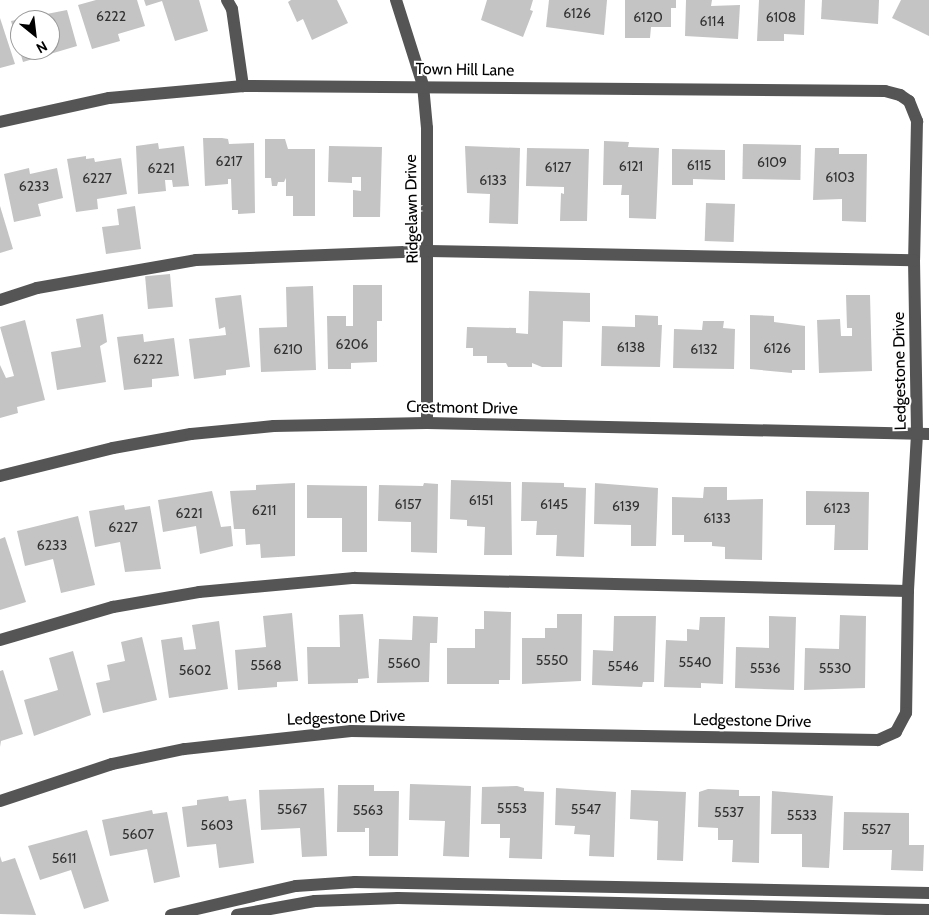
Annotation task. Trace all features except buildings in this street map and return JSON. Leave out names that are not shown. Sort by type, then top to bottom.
[{"type":"street","points":[[227,0],[232,10],[243,86]]},
{"type":"street","name":"Ridgelawn Drive","points":[[396,0],[423,85],[427,128],[429,251],[427,423]]},
{"type":"street","name":"Town Hill Lane","points":[[0,122],[109,98],[243,86],[423,85],[885,91],[909,101],[917,121]]},
{"type":"street","name":"Ledgestone Drive","points":[[0,801],[112,764],[184,749],[351,731],[878,740],[896,732],[906,713],[908,591],[923,434],[914,260],[917,121]]},
{"type":"street","points":[[0,300],[37,288],[196,260],[429,251],[914,260]]},
{"type":"street","name":"Crestmont Drive","points":[[0,476],[113,448],[192,434],[274,426],[427,423],[923,434]]},
{"type":"street","points":[[0,640],[113,608],[199,592],[354,578],[908,591]]},
{"type":"street","points":[[171,915],[296,886],[356,882],[929,893]]},
{"type":"street","points":[[237,915],[315,902],[398,898],[929,910]]}]
